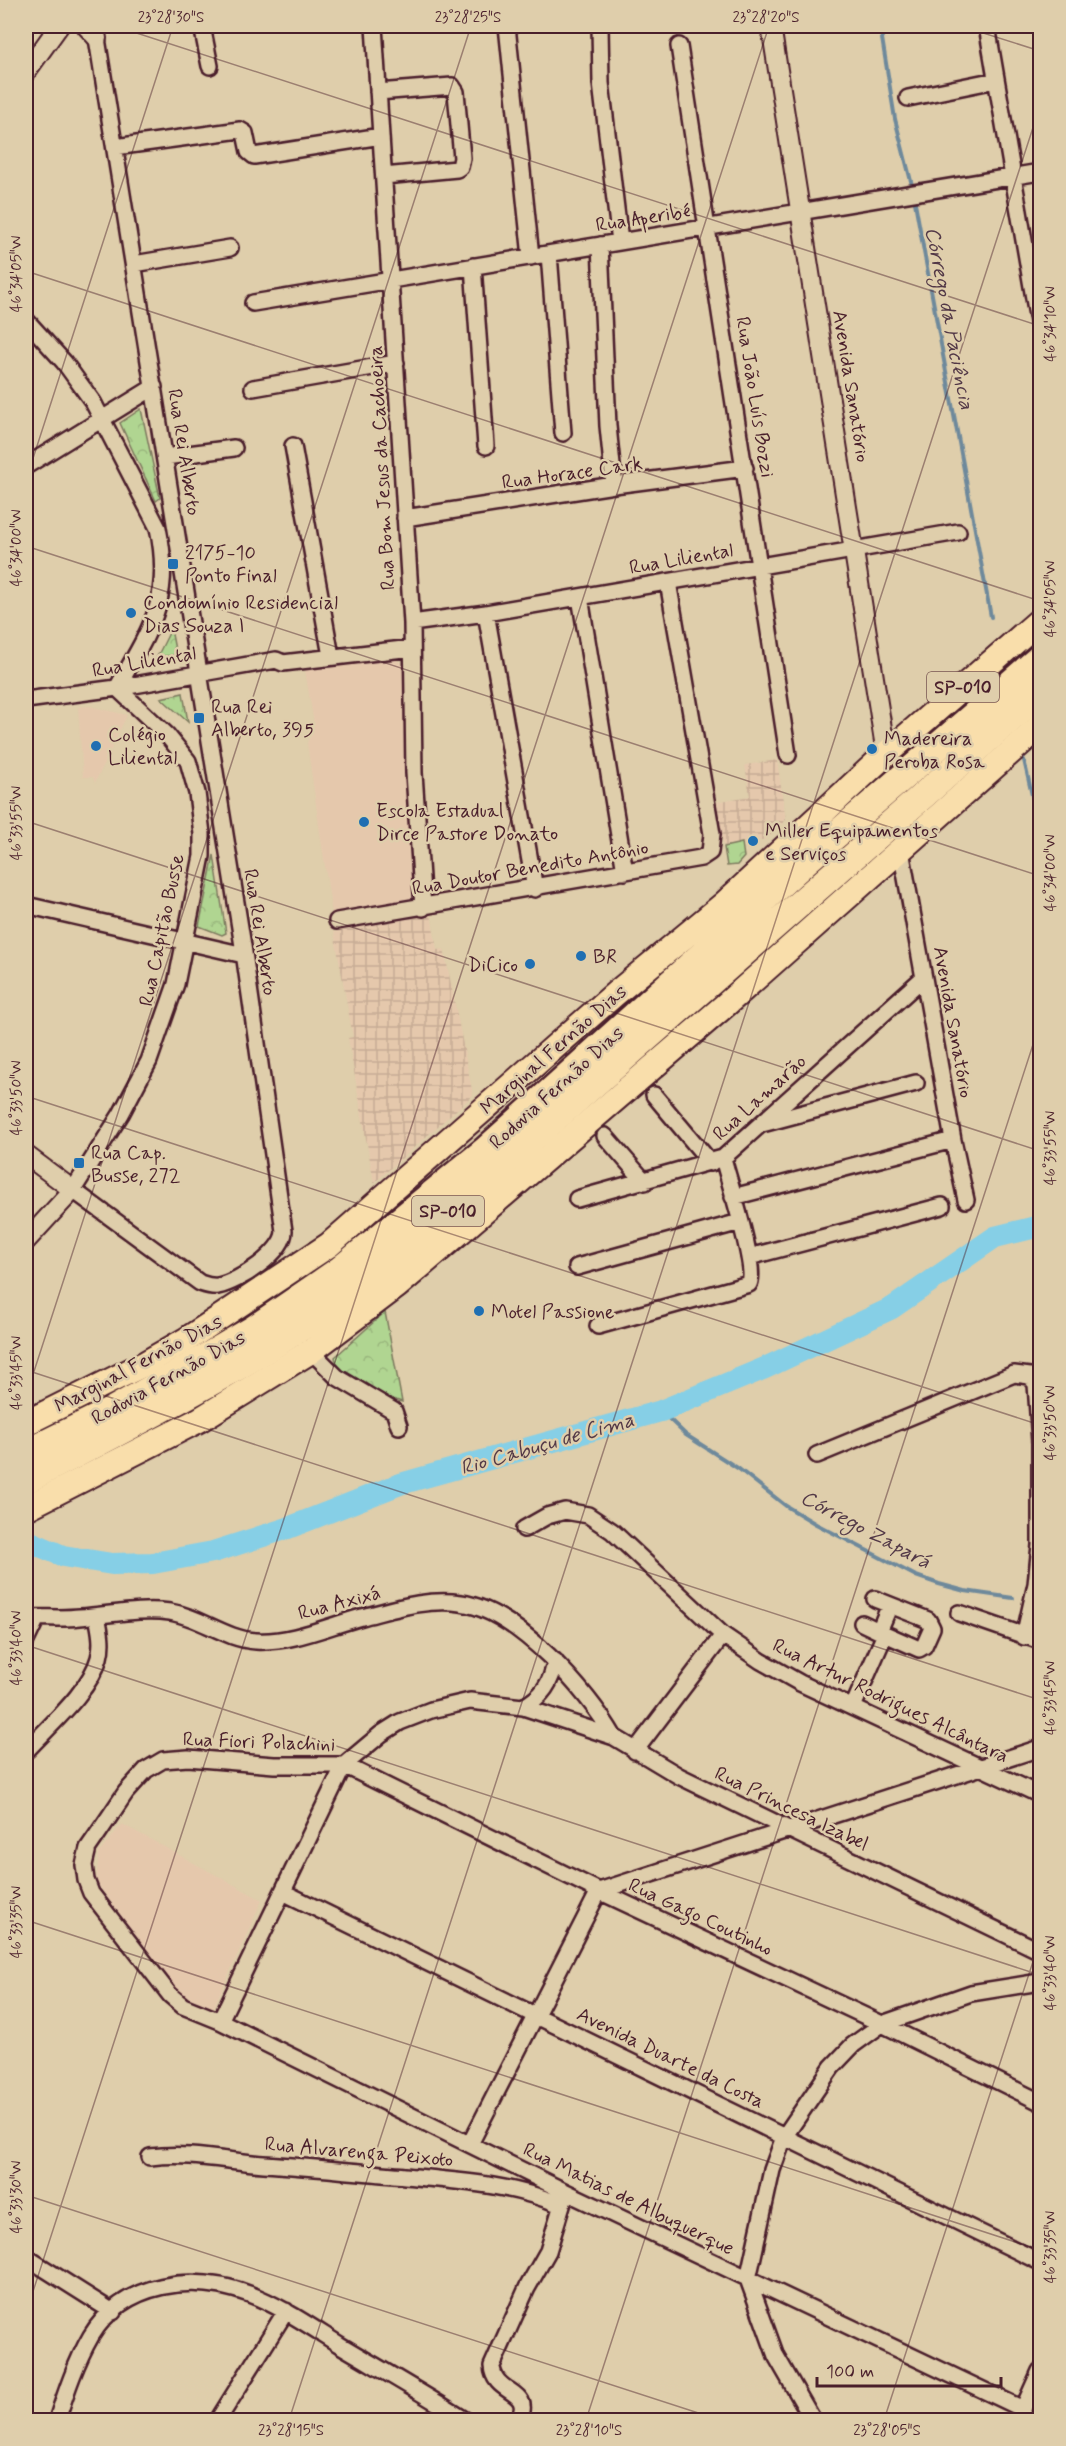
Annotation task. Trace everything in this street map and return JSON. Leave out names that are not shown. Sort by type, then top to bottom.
[{"type":"highway","name":"Marginal Fernão Dias","points":[[30,1418],[146,1363],[186,1340],[330,1245],[615,994],[723,904],[886,754],[1041,620]]},
{"type":"highway","name":"Rodovia Fernão Dias","points":[[26,1453],[113,1410],[179,1373],[254,1329],[340,1269],[485,1150],[807,860],[1041,658]]},
{"type":"highway","name":"Rodovia Fernão Dias","points":[[26,1480],[190,1395],[306,1324],[376,1275],[1041,693]]},
{"type":"highway","name":"SP-010","points":[[26,1508],[199,1420],[311,1351],[442,1249],[1041,726]]},
{"type":"street","points":[[26,72],[58,26]]},
{"type":"street","points":[[202,26],[210,66]]},
{"type":"street","name":"Rua Bom Jesus da Cachoeira","points":[[374,26],[412,623],[414,773],[423,908]]},
{"type":"street","points":[[507,26],[531,257]]},
{"type":"street","points":[[600,26],[601,83],[620,242]]},
{"type":"street","name":"Avenida Sanatório","points":[[771,26],[886,754]]},
{"type":"street","points":[[987,26],[1041,333]]},
{"type":"street","name":"Rua Rei Alberto","points":[[74,1190],[208,1286],[226,1284],[244,1274],[271,1255],[283,1242],[282,1219],[244,955],[134,264],[92,30]]},
{"type":"street","name":"Rua João Luís Bozzi","points":[[679,46],[788,755]]},
{"type":"street","points":[[908,98],[996,80]]},
{"type":"street","points":[[378,92],[452,86],[456,92],[462,158],[460,167],[457,169],[384,176]]},
{"type":"street","points":[[114,147],[240,130],[247,136],[250,154],[257,155],[381,136]]},
{"type":"street","name":"Rua Aperibé","points":[[253,303],[1041,172]]},
{"type":"street","points":[[600,245],[614,485]]},
{"type":"street","points":[[134,264],[230,248]]},
{"type":"street","points":[[549,254],[563,433]]},
{"type":"street","points":[[473,266],[486,446]]},
{"type":"street","points":[[26,320],[64,362],[103,418],[158,528],[163,550],[164,580],[159,606],[148,632],[117,688]]},
{"type":"street","points":[[253,388],[396,363]]},
{"type":"street","points":[[26,466],[154,387]]},
{"type":"street","points":[[293,446],[331,657]]},
{"type":"street","points":[[165,457],[234,448]]},
{"type":"street","name":"Rua Horace Cark","points":[[405,518],[614,485],[670,480],[745,468]]},
{"type":"street","name":"Rua Liliental","points":[[412,623],[486,613],[957,532]]},
{"type":"street","name":"Rua Doutor Benedito Antônio","points":[[337,921],[535,889],[701,858],[712,848],[712,834],[668,582]]},
{"type":"street","points":[[580,597],[625,872]]},
{"type":"street","points":[[486,613],[535,889]]},
{"type":"street","name":"Rua Liliental","points":[[26,700],[117,688],[276,660],[283,663],[412,648]]},
{"type":"street","name":"Rua Capitão Busse","points":[[26,1241],[74,1190],[121,1114],[149,1061],[176,984],[202,856],[202,834],[194,780],[188,762],[178,747],[117,688]]},
{"type":"street","name":"Avenida Sanatório","points":[[901,850],[953,1140],[966,1200]]},
{"type":"street","points":[[26,905],[244,955]]},
{"type":"street","name":"Rua Lamarão","points":[[598,1326],[746,1286],[752,1278],[749,1257],[733,1197],[717,1160],[923,978]]},
{"type":"street","points":[[759,1125],[916,1083]]},
{"type":"street","points":[[577,1199],[645,1182],[717,1160],[654,1095]]},
{"type":"street","points":[[605,1136],[645,1182]]},
{"type":"street","points":[[733,1197],[953,1140]]},
{"type":"street","points":[[26,1155],[74,1190]]},
{"type":"street","points":[[749,1257],[942,1206]]},
{"type":"street","points":[[577,1267],[740,1222]]},
{"type":"street","points":[[311,1351],[337,1377],[394,1411],[399,1426]]},
{"type":"street","points":[[817,1455],[1014,1374],[1024,1373],[1036,1384],[1040,1443],[1040,1545],[1036,1584],[1024,1637]]},
{"type":"street","name":"Rua Artur Rodrigues Alcântara","points":[[524,1529],[546,1516],[565,1511],[588,1515],[612,1531],[723,1635],[761,1661],[1041,1795]]},
{"type":"street","points":[[862,1623],[919,1650],[924,1646],[932,1628],[928,1620],[875,1599]]},
{"type":"street","name":"Rua Axixá","points":[[31,1618],[97,1616],[136,1611],[170,1612],[204,1622],[232,1636],[255,1641],[281,1640],[406,1605],[462,1603],[479,1608],[531,1639],[578,1685],[603,1717],[614,1737]]},
{"type":"street","points":[[853,1707],[890,1605]]},
{"type":"street","points":[[959,1613],[1041,1641]]},
{"type":"street","points":[[27,1750],[90,1680],[99,1657],[101,1638],[97,1616]]},
{"type":"street","points":[[26,1641],[31,1618]]},
{"type":"street","points":[[635,1751],[723,1635]]},
{"type":"street","points":[[523,1707],[533,1702],[545,1690],[551,1679],[555,1661]]},
{"type":"street","name":"Rua Princesa Izabel","points":[[344,1766],[381,1734],[400,1722],[431,1710],[470,1701],[488,1701],[523,1707],[614,1737],[679,1776],[1041,1951]]},
{"type":"street","points":[[470,2144],[599,1891],[1041,1748]]},
{"type":"street","name":"Rua Fiori Polachini","points":[[220,2021],[183,2006],[153,1976],[91,1893],[84,1865],[88,1848],[126,1792],[146,1770],[163,1760],[188,1758],[274,1765],[344,1766]]},
{"type":"street","points":[[220,2021],[344,1766]]},
{"type":"street","name":"Rua Gago Coutinho","points":[[344,1766],[599,1891],[882,2024],[1041,2102]]},
{"type":"street","name":"Avenida Duarte da Costa","points":[[283,1892],[1041,2262]]},
{"type":"street","points":[[813,2421],[776,2356],[748,2279],[772,2170],[784,2137],[832,2067],[853,2045],[882,2024],[971,1993],[1041,1982]]},
{"type":"street","name":"Rua Matias de Albuquerque","points":[[220,2021],[470,2144],[564,2199],[748,2279],[1023,2415]]},
{"type":"street","name":"Rua Alvarenga Peixoto","points":[[150,2157],[186,2154],[212,2156],[250,2163],[468,2182],[564,2199]]},
{"type":"street","points":[[519,2421],[524,2406],[520,2397],[499,2384],[492,2366],[527,2288],[548,2251],[564,2199]]},
{"type":"street","points":[[26,2257],[112,2312]]},
{"type":"street","points":[[57,2421],[82,2354],[92,2334],[112,2312],[136,2295],[157,2286],[178,2282],[215,2284],[249,2294],[286,2311],[465,2421]]},
{"type":"street","points":[[218,2421],[286,2311]]},
{"type":"street","points":[[1023,2415],[1041,2371]]},
{"type":"shaded area","name":"Escola Estadual Dirce Pastore Donato","points":[[395,659],[403,664],[414,900],[332,914],[307,743],[314,724],[305,670]]},
{"type":"shaded area","name":"Colégio Liliental","points":[[89,706],[127,715],[95,783],[93,777],[83,777],[78,707]]},
{"type":"shaded area","points":[[777,760],[786,820],[767,839],[724,847],[715,802],[750,796],[745,765]]},
{"type":"shaded area","points":[[431,914],[437,950],[444,949],[473,1095],[374,1183],[348,1038],[353,1037],[334,932]]},
{"type":"shaded area","points":[[122,1824],[262,1900],[213,2009],[178,1993],[96,1882],[99,1853]]},
{"type":"green space","points":[[141,409],[160,498],[156,501],[120,423]]},
{"type":"green space","points":[[171,629],[176,655],[157,657]]},
{"type":"green space","points":[[183,693],[188,722],[161,698]]},
{"type":"green space","points":[[742,843],[744,857],[737,865],[727,866],[724,847]]},
{"type":"green space","points":[[214,855],[226,933],[222,935],[199,926]]},
{"type":"green space","points":[[385,1312],[402,1402],[352,1380],[338,1365],[335,1357]]},
{"type":"waterway","name":"Córrego da Paciência","points":[[880,26],[895,119],[913,189]]},
{"type":"waterway","name":"Córrego da Paciência","points":[[914,197],[991,617]]},
{"type":"waterway","name":"Córrego da Paciência","points":[[1024,760],[1040,830]]},
{"type":"waterway","name":"Rio Cabuçu de Cima","points":[[26,1540],[63,1556],[112,1564],[153,1563],[213,1552],[288,1528],[400,1484],[661,1411],[765,1368],[892,1308],[995,1237],[1040,1226]]},
{"type":"waterway","name":"Córrego Zapará","points":[[661,1411],[686,1435],[739,1469],[786,1506],[816,1524],[916,1576],[965,1591],[1013,1598]]},
{"type":"place","name":"2175-10 Ponto Final","points":[[173,564]]},
{"type":"place","name":"Condomínio Residencial Dias Souza I","points":[[131,613]]},
{"type":"place","name":"Rua Rei Alberto, 395","points":[[199,718]]},
{"type":"place","name":"Colégio Liliental","points":[[96,746]]},
{"type":"place","name":"Madereira Peroba Rosa","points":[[872,749]]},
{"type":"place","name":"Escola Estadual Dirce Pastore Donato","points":[[364,822]]},
{"type":"place","name":"Miller Equipamentos e Serviços","points":[[753,841]]},
{"type":"place","name":"BR","points":[[581,956]]},
{"type":"place","name":"DiCico","points":[[530,964]]},
{"type":"place","name":"Rua Cap. Busse, 272","points":[[79,1163]]},
{"type":"place","name":"Motel Passione","points":[[479,1311]]}]
